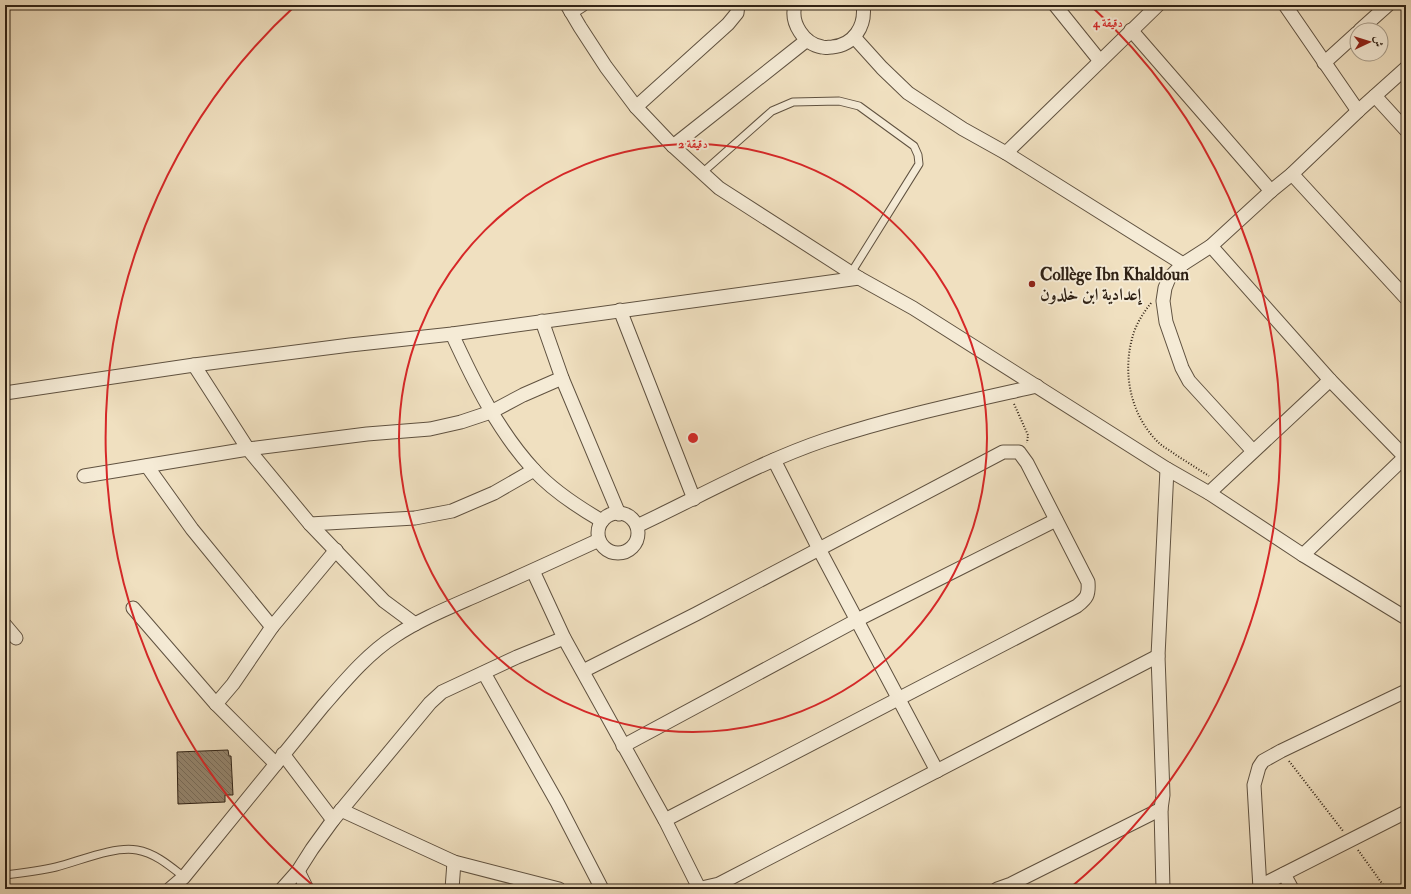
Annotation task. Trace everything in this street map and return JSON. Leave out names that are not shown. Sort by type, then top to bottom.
[{"type":"street","points":[[636,106],[728,24],[737,13],[738,5]]},
{"type":"street","points":[[795,5],[793,11],[796,27],[807,40],[823,47],[840,46],[854,37],[861,26],[864,14],[863,5]]},
{"type":"street","points":[[1056,5],[1100,61]]},
{"type":"street","points":[[1006,153],[1158,5]]},
{"type":"street","points":[[1285,5],[1358,111]]},
{"type":"street","points":[[1369,22],[1388,5]]},
{"type":"street","points":[[573,7],[606,67],[636,106],[673,146],[719,188],[855,275],[913,308],[1167,469],[1209,493],[1303,555],[1404,613]]},
{"type":"street","points":[[1131,30],[1271,191]]},
{"type":"street","points":[[854,37],[882,68],[908,93],[963,129],[1006,153],[1183,264]]},
{"type":"street","points":[[673,146],[807,40]]},
{"type":"street","points":[[1324,63],[1349,40]]},
{"type":"street","points":[[1253,451],[1189,381],[1182,368],[1166,322],[1163,301],[1165,288],[1169,278],[1183,264],[1210,246],[1292,174],[1406,68]]},
{"type":"street","points":[[1375,96],[1406,130]]},
{"type":"street","points":[[1292,174],[1406,298]]},
{"type":"street","points":[[1210,246],[1330,380],[1406,456],[1303,555]]},
{"type":"street","points":[[5,393],[194,365],[542,322],[855,275]]},
{"type":"street","points":[[620,310],[694,499]]},
{"type":"street","points":[[542,322],[562,378],[619,514]]},
{"type":"street","points":[[452,334],[476,385],[491,412],[534,470],[565,497],[602,521]]},
{"type":"street","points":[[194,365],[248,449],[310,524],[384,601],[415,624]]},
{"type":"street","points":[[84,476],[248,449],[367,434],[430,428],[461,422],[491,412],[523,395],[562,378]]},
{"type":"street","points":[[1209,493],[1330,380]]},
{"type":"street","points":[[637,526],[774,460],[825,440],[880,424],[1037,386]]},
{"type":"street","points":[[583,671],[1003,452],[1019,452],[1027,463],[1088,582],[1088,592],[1085,600],[1077,606],[899,700],[665,820]]},
{"type":"street","points":[[774,460],[819,549],[937,771]]},
{"type":"street","points":[[147,466],[192,529],[272,627]]},
{"type":"street","points":[[1163,889],[1161,809],[1163,795],[1158,656],[1167,469]]},
{"type":"street","points":[[310,524],[415,518],[452,511],[494,493],[534,470]]},
{"type":"street","points":[[613,514],[619,514],[631,518],[637,526],[638,536],[636,543],[626,552],[620,553],[607,550],[602,546],[598,534],[602,521],[613,514]]},
{"type":"street","points":[[623,746],[857,620],[1056,520]]},
{"type":"street","points":[[170,889],[184,877],[323,706],[370,656],[394,637],[415,624],[599,540]]},
{"type":"street","points":[[216,704],[233,684],[272,627],[336,550]]},
{"type":"street","points":[[533,571],[564,638],[665,820],[698,889],[719,884],[1158,656]]},
{"type":"street","points":[[133,608],[216,704],[280,759],[333,820]]},
{"type":"street","points":[[5,625],[16,638]]},
{"type":"street","points":[[282,889],[298,871],[312,849],[341,810],[430,703],[442,692],[564,638]]},
{"type":"street","points":[[484,673],[557,802],[602,889]]},
{"type":"street","points":[[1406,691],[1263,761],[1259,768],[1254,785],[1260,887],[1406,812]]},
{"type":"street","points":[[997,889],[1011,884],[1161,809]]},
{"type":"street","points":[[341,810],[454,862],[559,889]]},
{"type":"street","points":[[452,889],[454,862]]},
{"type":"street","points":[[298,871],[307,889]]},
{"type":"street","points":[[1284,874],[1292,889]]},
{"type":"lane","points":[[702,173],[772,111],[793,102],[839,101],[859,106],[914,146],[918,155],[918,164],[855,275]]},
{"type":"lane","points":[[5,875],[56,867],[121,849],[137,850],[153,855],[184,877]]},
{"type":"path","points":[[1165,288],[1152,300],[1142,315],[1130,348],[1128,366],[1129,383],[1133,401],[1146,427],[1161,445],[1220,483]]},
{"type":"path","points":[[1008,392],[1028,435],[1027,442],[1019,452]]},
{"type":"path","points":[[1281,751],[1351,840],[1386,889]]},
{"type":"building","points":[[228,750],[229,756],[231,756],[233,795],[225,795],[225,802],[178,804],[177,752]]},
{"type":"place","name":"Collège Ibn Khaldoun إعدادية ابن خلدون","points":[[1032,284]]}]
